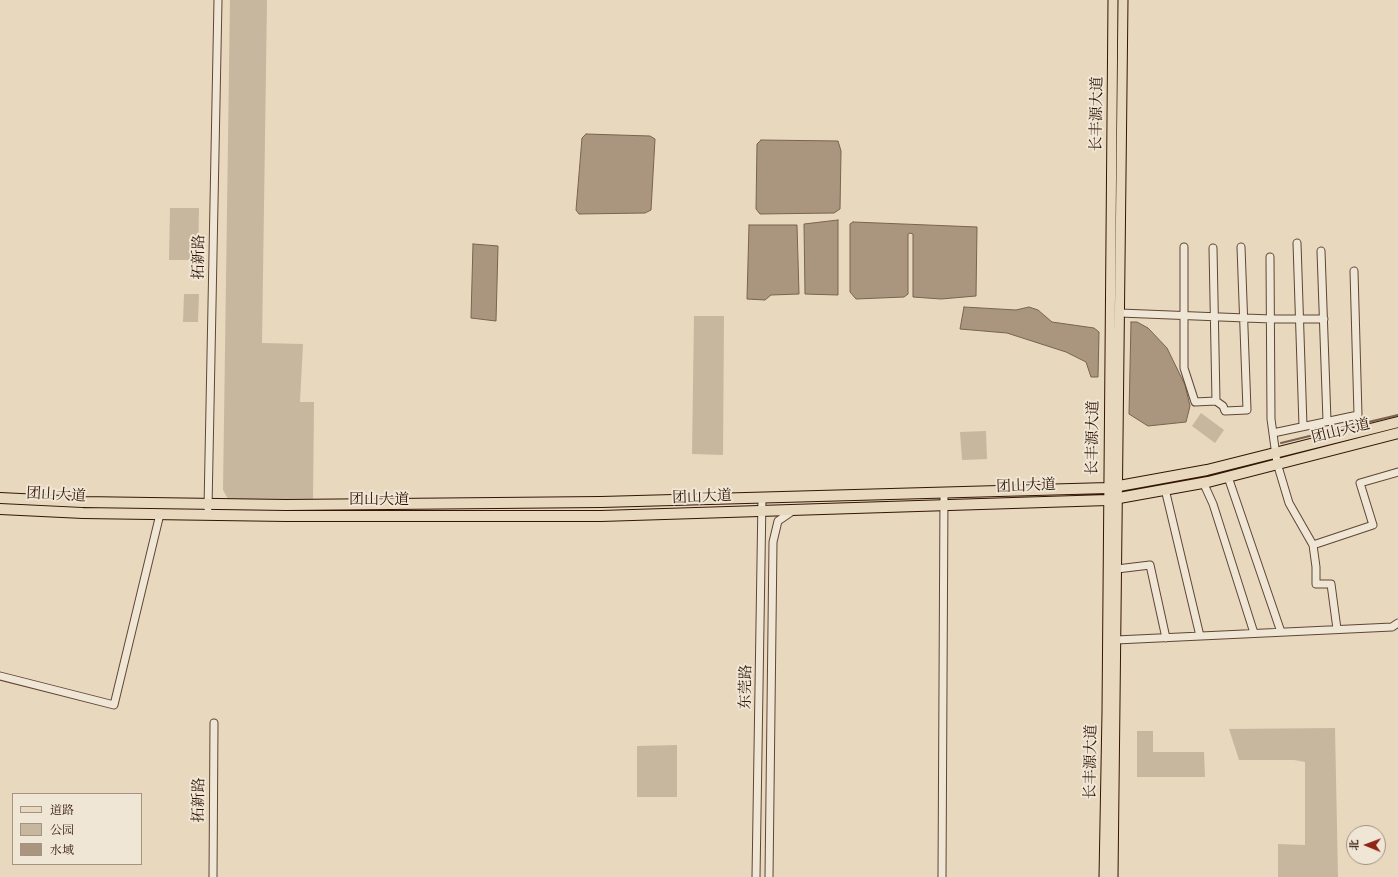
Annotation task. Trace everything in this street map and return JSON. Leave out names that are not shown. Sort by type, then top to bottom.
[{"type":"highway","name":"团山大道","points":[[0,509],[83,513],[160,514],[601,516],[1113,499],[1228,476],[1277,458],[1358,432],[1398,422]]},
{"type":"highway","name":"团山大道","points":[[0,498],[82,502],[286,505],[601,502],[1108,488],[1277,458],[1398,433]]},
{"type":"main road","name":"长丰源大道","points":[[1113,0],[1108,488],[1113,499],[1117,569],[1113,877]]},
{"type":"main road","name":"长丰源大道","points":[[1104,877],[1113,499],[1118,486],[1123,0]]},
{"type":"street","name":"拓新路","points":[[208,514],[218,0]]},
{"type":"street","points":[[1297,243],[1303,426]]},
{"type":"street","points":[[1184,247],[1184,368],[1195,402],[1216,401],[1224,406],[1225,411],[1247,410],[1241,247]]},
{"type":"street","points":[[1212,248],[1216,401]]},
{"type":"street","points":[[1321,251],[1327,421]]},
{"type":"street","points":[[1270,257],[1271,420],[1277,458],[1289,503],[1313,545],[1316,567],[1316,584],[1330,584],[1337,629]]},
{"type":"street","points":[[1354,271],[1358,432]]},
{"type":"street","points":[[1120,312],[1271,319],[1324,319]]},
{"type":"street","points":[[1273,433],[1358,415]]},
{"type":"street","points":[[1313,545],[1373,525],[1360,483],[1398,472]]},
{"type":"street","points":[[1228,476],[1281,632]]},
{"type":"street","points":[[1204,482],[1213,504],[1254,633]]},
{"type":"street","points":[[1165,489],[1200,636]]},
{"type":"street","points":[[942,877],[944,493]]},
{"type":"street","name":"东莞路","points":[[756,877],[762,498]]},
{"type":"street","name":"东莞路","points":[[769,877],[773,542],[778,521],[795,510]]},
{"type":"street","points":[[0,676],[114,705],[160,514]]},
{"type":"street","points":[[1117,569],[1150,565],[1166,638]]},
{"type":"street","points":[[1116,640],[1392,626],[1398,623]]},
{"type":"street","name":"拓新路","points":[[212,877],[214,722]]},
{"type":"green space","points":[[230,0],[267,0],[262,343],[303,344],[300,402],[314,402],[313,500],[228,499],[223,490]]},
{"type":"green space","points":[[170,208],[199,208],[198,260],[169,260]]},
{"type":"green space","points":[[184,294],[199,294],[198,322],[183,322]]},
{"type":"green space","points":[[694,316],[724,316],[723,455],[692,454]]},
{"type":"green space","points":[[1201,413],[1224,430],[1215,443],[1192,426]]},
{"type":"green space","points":[[986,431],[987,459],[962,460],[960,432]]},
{"type":"green space","points":[[1335,728],[1338,877],[1278,877],[1278,844],[1305,845],[1305,762],[1294,760],[1239,760],[1229,729]]},
{"type":"green space","points":[[1137,731],[1153,731],[1153,752],[1204,752],[1205,777],[1137,777]]},
{"type":"green space","points":[[677,745],[677,797],[637,797],[637,746]]},
{"type":"water","points":[[586,134],[650,136],[655,139],[651,210],[645,213],[579,214],[576,210],[582,138]]},
{"type":"water","points":[[761,140],[838,141],[841,151],[840,209],[834,213],[760,214],[756,209],[757,144]]},
{"type":"water","points":[[838,220],[838,295],[805,294],[804,224]]},
{"type":"water","points":[[853,222],[977,227],[976,296],[941,299],[913,297],[913,234],[910,233],[908,234],[908,294],[904,297],[856,299],[850,292],[850,224]]},
{"type":"water","points":[[749,225],[797,225],[799,294],[771,295],[765,300],[747,299]]},
{"type":"water","points":[[473,244],[498,246],[496,321],[471,318]]},
{"type":"water","points":[[964,307],[1016,310],[1029,307],[1038,310],[1052,322],[1094,328],[1099,332],[1098,377],[1091,377],[1086,362],[1066,352],[1007,333],[960,329]]},
{"type":"water","points":[[1131,322],[1137,322],[1148,328],[1167,348],[1185,385],[1190,406],[1186,422],[1148,426],[1129,414]]},
{"type":"waterway","points":[[1360,424],[1398,415]]},
{"type":"waterway","points":[[1281,443],[1355,425]]}]
